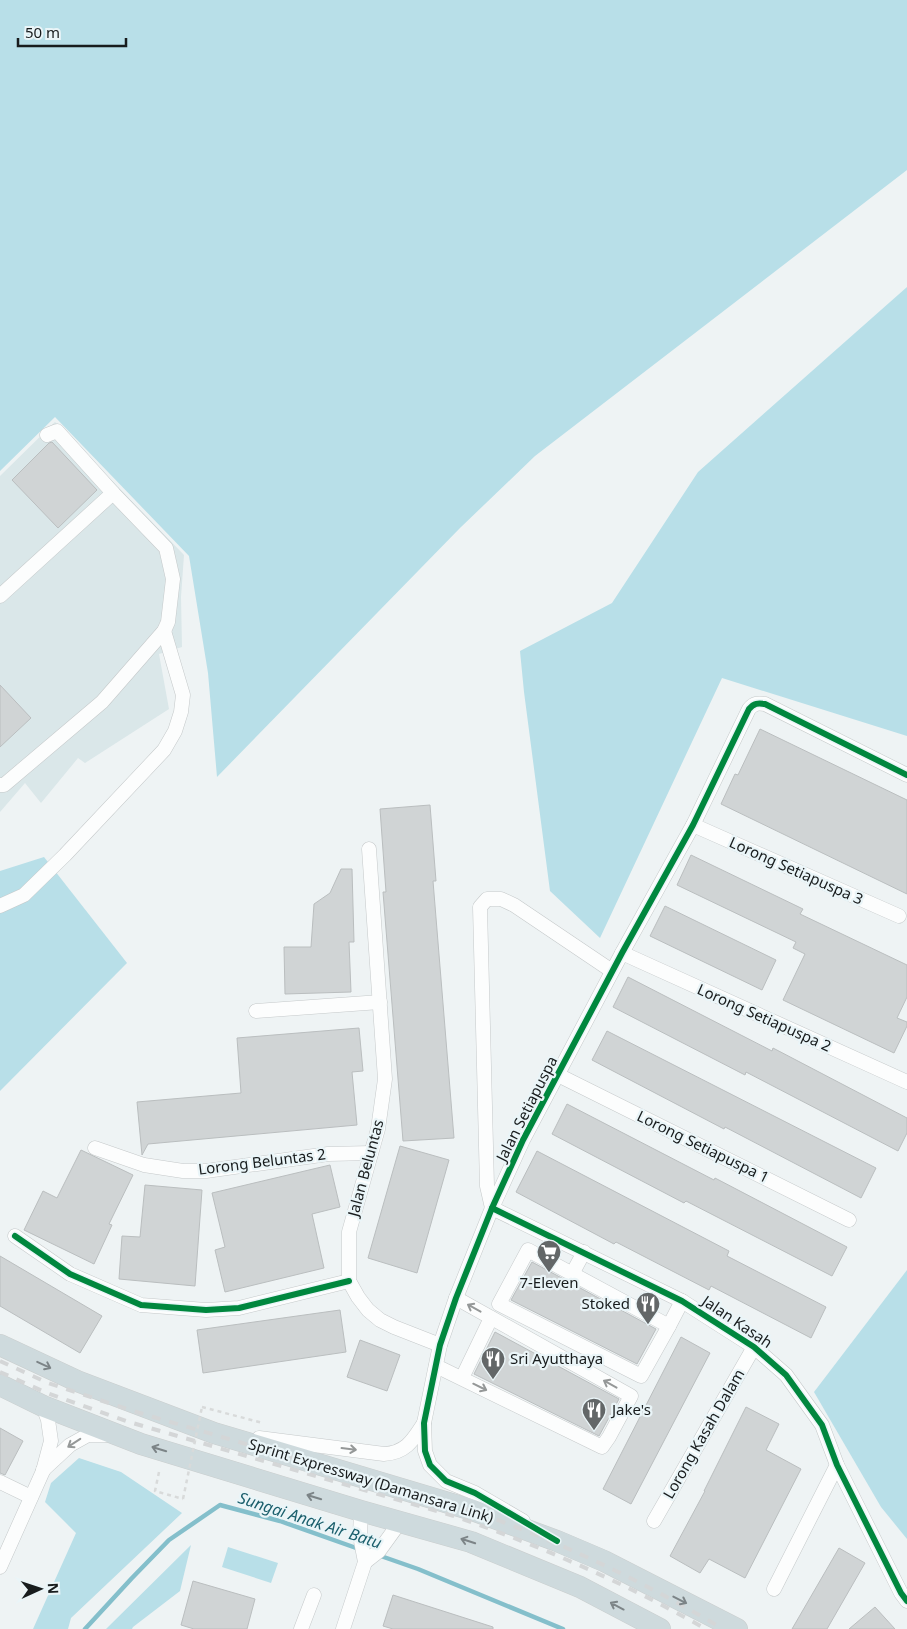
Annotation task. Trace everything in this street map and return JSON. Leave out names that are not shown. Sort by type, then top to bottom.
[{"type":"highway","name":"Sprint Expressway (Damansara Link)","points":[[0,1344],[77,1381],[214,1433],[472,1510],[557,1541],[604,1561],[737,1629]]},
{"type":"highway","name":"Sprint Expressway (Damansara Link)","points":[[0,1385],[43,1406],[114,1434],[360,1511],[471,1542],[580,1587],[660,1629]]},
{"type":"street","points":[[0,785],[4,785],[102,702],[164,631],[168,622],[173,579],[166,548],[57,431],[47,435]]},
{"type":"street","points":[[0,596],[113,493]]},
{"type":"street","points":[[0,906],[24,895],[65,855],[164,750],[175,731],[181,712],[183,695],[164,631]]},
{"type":"street","name":"Jalan Setiapuspa","points":[[557,1541],[475,1493],[446,1481],[430,1465],[425,1451],[424,1423],[440,1345],[456,1298],[492,1208],[523,1140],[693,825],[749,709],[753,705],[758,703],[765,704],[907,775]]},
{"type":"street","name":"Lorong Setiapuspa 3","points":[[693,825],[899,916]]},
{"type":"street","name":"Jalan Beluntas","points":[[349,1281],[349,1232],[378,1129],[385,1079],[369,849]]},
{"type":"street","points":[[492,1208],[487,1186],[480,907],[487,899],[500,899],[514,905],[612,972]]},
{"type":"street","name":"Lorong Setiapuspa 2","points":[[622,954],[907,1082]]},
{"type":"street","points":[[256,1011],[380,1002]]},
{"type":"street","name":"Lorong Setiapuspa 1","points":[[558,1075],[849,1220]]},
{"type":"street","name":"Lorong Beluntas 2","points":[[95,1148],[144,1165],[183,1171],[206,1170],[328,1154],[371,1153]]},
{"type":"street","name":"Jalan Kasah","points":[[492,1208],[682,1301],[754,1347],[786,1375],[822,1425],[837,1464],[901,1593],[907,1601]]},
{"type":"street","points":[[15,1236],[70,1274],[141,1306],[206,1310],[238,1308],[349,1281],[368,1310],[380,1320],[440,1345]]},
{"type":"street","points":[[670,1326],[528,1250],[499,1304],[641,1376],[670,1326],[682,1301]]},
{"type":"street","points":[[572,1274],[584,1252]]},
{"type":"street","points":[[436,1366],[602,1447],[631,1396],[456,1298]]},
{"type":"street","points":[[462,1378],[491,1318]]},
{"type":"street","name":"Lorong Kasah Dalam","points":[[654,1521],[754,1347]]},
{"type":"street","points":[[0,1568],[42,1471],[50,1441],[48,1420],[43,1406]]},
{"type":"street","name":"Jalan Setiapuspa","points":[[214,1433],[394,1454],[412,1442],[424,1423]]},
{"type":"street","points":[[42,1471],[70,1444],[88,1435],[114,1434]]},
{"type":"street","points":[[774,1589],[837,1464]]},
{"type":"street","points":[[0,1482],[31,1497]]},
{"type":"street","points":[[360,1511],[360,1536],[368,1554]]},
{"type":"street","points":[[343,1629],[368,1554],[400,1522]]},
{"type":"street","points":[[301,1629],[314,1595]]},
{"type":"path","points":[[159,1472],[155,1491],[184,1499],[202,1408],[268,1424]]},
{"type":"shaded area","points":[[0,0],[907,0],[907,170],[535,456],[460,528],[217,777],[208,673],[189,556],[55,417],[0,471]]},
{"type":"shaded area","points":[[907,287],[907,736],[722,678],[600,938],[550,891],[520,651],[612,603],[698,472]]},
{"type":"shaded area","points":[[55,422],[184,555],[181,597],[182,647],[159,654],[169,709],[85,763],[78,758],[41,803],[25,783],[0,812],[0,476]]},
{"type":"shaded area","points":[[44,857],[127,963],[0,1091],[0,871]]},
{"type":"shaded area","points":[[907,1270],[907,1539],[881,1507],[814,1392]]},
{"type":"shaded area","points":[[79,1458],[121,1472],[182,1513],[71,1618],[68,1629],[33,1629],[76,1533],[45,1502],[51,1483]]},
{"type":"shaded area","points":[[191,1545],[180,1591],[132,1629],[106,1629]]},
{"type":"shaded area","points":[[228,1547],[278,1563],[271,1583],[222,1567]]},
{"type":"building","points":[[52,442],[97,490],[58,528],[12,480]]},
{"type":"building","points":[[0,685],[31,718],[0,747]]},
{"type":"building","points":[[760,729],[907,800],[907,894],[721,804],[735,774],[738,775]]},
{"type":"building","points":[[430,805],[436,881],[433,881],[454,1138],[403,1141],[383,892],[386,892],[380,809]]},
{"type":"building","points":[[691,855],[803,909],[800,914],[907,965],[907,997],[897,1018],[907,1022],[907,1026],[894,1053],[783,1000],[805,954],[793,948],[796,942],[677,885]]},
{"type":"building","points":[[341,869],[352,869],[354,942],[349,942],[351,992],[285,994],[284,947],[311,947],[314,904],[330,893]]},
{"type":"building","points":[[665,906],[776,960],[762,990],[650,936]]},
{"type":"building","points":[[628,977],[772,1051],[773,1048],[907,1118],[907,1133],[898,1151],[746,1072],[745,1075],[613,1007]]},
{"type":"building","points":[[359,1028],[363,1071],[352,1072],[357,1125],[148,1144],[142,1155],[137,1102],[241,1093],[237,1038]]},
{"type":"building","points":[[607,1031],[876,1168],[861,1198],[592,1060]]},
{"type":"building","points":[[567,1104],[847,1247],[832,1276],[686,1201],[684,1203],[552,1134]]},
{"type":"building","points":[[400,1146],[449,1160],[417,1273],[368,1258]]},
{"type":"building","points":[[81,1150],[133,1175],[109,1224],[112,1225],[94,1264],[24,1230],[43,1191],[57,1198]]},
{"type":"building","points":[[537,1151],[729,1251],[727,1256],[826,1307],[811,1338],[711,1286],[709,1290],[616,1242],[614,1244],[516,1192]]},
{"type":"building","points":[[330,1165],[340,1207],[312,1214],[324,1268],[225,1292],[215,1250],[225,1247],[212,1193]]},
{"type":"building","points":[[145,1185],[202,1190],[195,1286],[119,1279],[122,1236],[140,1237]]},
{"type":"building","points":[[0,1256],[102,1316],[80,1353],[0,1306]]},
{"type":"building","points":[[532,1262],[656,1329],[637,1364],[511,1300]]},
{"type":"building","points":[[340,1310],[346,1352],[203,1373],[197,1330]]},
{"type":"building","points":[[495,1332],[619,1399],[599,1436],[474,1374]]},
{"type":"building","points":[[681,1337],[710,1353],[631,1504],[603,1489]]},
{"type":"building","points":[[360,1340],[400,1355],[387,1391],[347,1377]]},
{"type":"building","points":[[746,1407],[779,1424],[766,1450],[801,1469],[745,1578],[709,1559],[700,1573],[670,1556],[705,1491]]},
{"type":"building","points":[[0,1428],[23,1441],[5,1475],[0,1473]]},
{"type":"building","points":[[839,1548],[865,1563],[827,1629],[792,1629]]},
{"type":"building","points":[[193,1581],[255,1599],[247,1629],[194,1629],[181,1625]]},
{"type":"building","points":[[393,1595],[493,1627],[493,1629],[393,1629],[383,1626]]},
{"type":"building","points":[[875,1607],[895,1629],[849,1629]]},
{"type":"waterway","name":"Sungai Anak Air Batu","points":[[85,1629],[169,1540],[220,1505],[280,1521],[359,1549]]},
{"type":"waterway","name":"Sungai Anak Air Batu","points":[[378,1555],[418,1569],[563,1629]]},
{"type":"railway","points":[[0,1361],[48,1383],[133,1411],[458,1506],[493,1518],[594,1560],[659,1593],[723,1629]]},
{"type":"railway","points":[[0,1372],[47,1393],[129,1422],[454,1516],[582,1566],[645,1596],[706,1629]]},
{"type":"cycle path","points":[[557,1541],[475,1493],[446,1481],[430,1465],[425,1451],[424,1423],[440,1345],[456,1298],[492,1208],[523,1140],[622,953],[693,825],[751,707],[756,704],[765,704],[907,775]]},
{"type":"cycle path","points":[[492,1208],[682,1301],[754,1347],[786,1375],[822,1425],[837,1465],[901,1593],[907,1601]]},
{"type":"cycle path","points":[[15,1236],[70,1274],[141,1305],[206,1310],[239,1308],[349,1281]]},
{"type":"place","name":"7-Eleven","points":[[549,1273]]},
{"type":"place","name":"Stoked","points":[[648,1325]]},
{"type":"place","name":"Sri Ayutthaya","points":[[493,1380]]},
{"type":"place","name":"Jake's","points":[[594,1431]]}]
